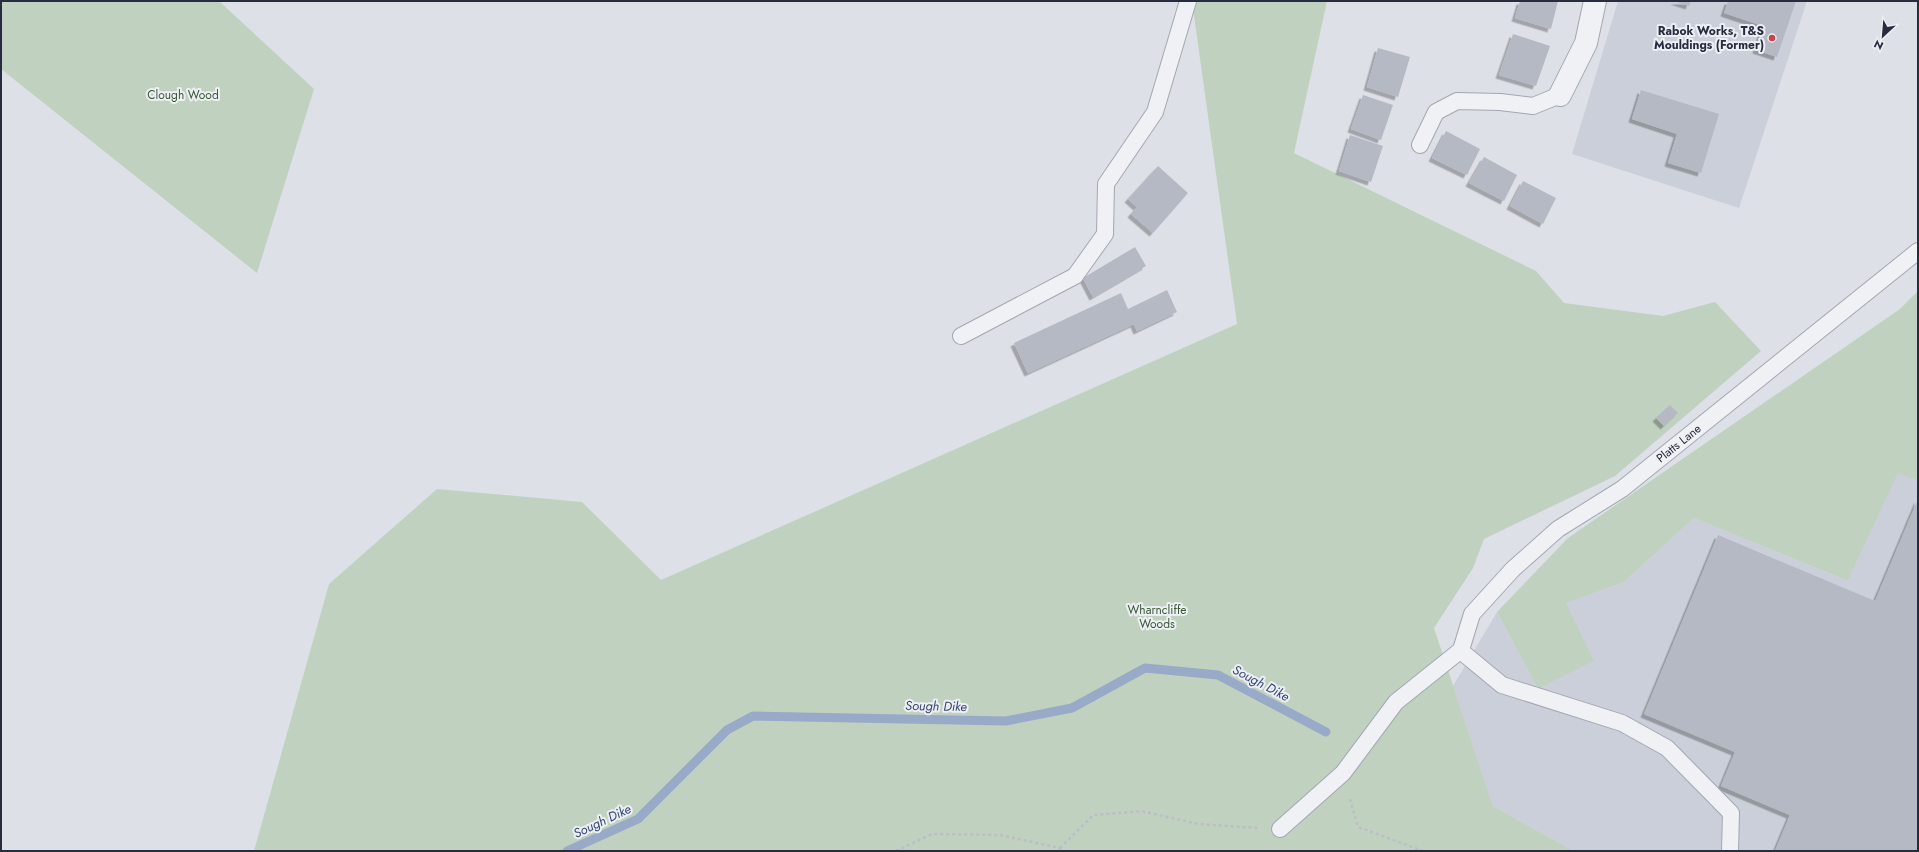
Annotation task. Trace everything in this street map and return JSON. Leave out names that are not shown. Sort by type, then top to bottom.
[{"type":"street","points":[[1560,95],[1586,43],[1595,1]]},
{"type":"lane","points":[[961,336],[1075,276],[1104,234],[1106,184],[1155,112],[1188,1]]},
{"type":"lane","points":[[1420,146],[1436,112],[1457,101],[1500,102],[1533,106],[1560,95]]},
{"type":"lane","name":"Platts Lane","points":[[1462,650],[1472,614],[1513,569],[1558,529],[1622,489],[1896,271],[1918,251]]},
{"type":"lane","points":[[1280,829],[1343,773],[1396,702],[1462,650],[1462,652],[1502,685],[1622,723],[1667,748],[1731,813],[1730,851]]},
{"type":"path","points":[[1343,773],[1358,827],[1423,851]]},
{"type":"path","points":[[1060,848],[1093,815],[1134,811],[1141,811],[1199,824],[1280,829]]},
{"type":"path","points":[[896,851],[932,834],[1000,835],[1060,848],[1064,851]]},
{"type":"shaded area","points":[[1618,1],[1807,1],[1739,208],[1572,154]]},
{"type":"shaded area","points":[[1898,472],[1918,481],[1918,851],[1574,851],[1493,806],[1453,686],[1497,612],[1538,689],[1593,661],[1565,603],[1624,582],[1694,518],[1848,581]]},
{"type":"green space","name":"Clough Wood","points":[[1,1],[219,1],[314,89],[257,273],[1,69]]},
{"type":"green space","name":"Wharncliffe Woods","points":[[1192,1],[1327,1],[1294,153],[1536,271],[1564,303],[1663,316],[1715,302],[1761,351],[1615,476],[1484,539],[1473,568],[1434,628],[1493,806],[1574,851],[254,851],[329,584],[437,489],[582,502],[661,580],[1237,324]]},
{"type":"green space","points":[[1918,291],[1918,481],[1898,473],[1848,581],[1694,518],[1624,582],[1566,603],[1594,661],[1538,689],[1497,612],[1568,538],[1900,309]]},
{"type":"building","points":[[1520,1],[1558,1],[1551,29],[1515,18]]},
{"type":"building","name":"Rabok Works, T&S Mouldings (Former)","points":[[1674,1],[1691,1],[1689,6]]},
{"type":"building","name":"Rabok Works, T&S Mouldings (Former)","points":[[1728,1],[1796,1],[1777,57],[1756,50],[1763,26],[1724,13]]},
{"type":"building","points":[[1513,34],[1550,46],[1536,86],[1499,75]]},
{"type":"building","points":[[1378,48],[1410,57],[1398,97],[1367,87]]},
{"type":"building","points":[[1641,90],[1719,114],[1701,173],[1668,163],[1677,134],[1632,119]]},
{"type":"building","points":[[1363,95],[1393,105],[1381,140],[1351,129]]},
{"type":"building","points":[[1446,131],[1480,149],[1467,175],[1432,158]]},
{"type":"building","points":[[1350,135],[1383,146],[1371,182],[1339,171]]},
{"type":"building","points":[[1484,157],[1517,175],[1504,201],[1469,183]]},
{"type":"building","points":[[1158,166],[1188,193],[1153,233],[1131,214],[1137,207],[1128,199]]},
{"type":"building","points":[[1523,181],[1556,198],[1543,224],[1510,206]]},
{"type":"building","points":[[1135,247],[1146,266],[1093,297],[1083,278]]},
{"type":"building","points":[[1167,290],[1177,312],[1137,331],[1134,324],[1028,373],[1014,343],[1121,293],[1128,309]]},
{"type":"building","points":[[1670,405],[1678,413],[1664,426],[1656,418]]},
{"type":"building","points":[[1918,499],[1918,851],[1775,851],[1790,815],[1721,786],[1735,752],[1644,714],[1718,535],[1875,601]]},
{"type":"waterway","name":"Sough Dike","points":[[567,851],[638,819],[727,730],[753,716],[1006,721],[1072,708],[1145,668],[1218,675],[1326,732]]},
{"type":"place","name":"Rabok Works, T&S Mouldings (Former)","points":[[1772,38]]}]
